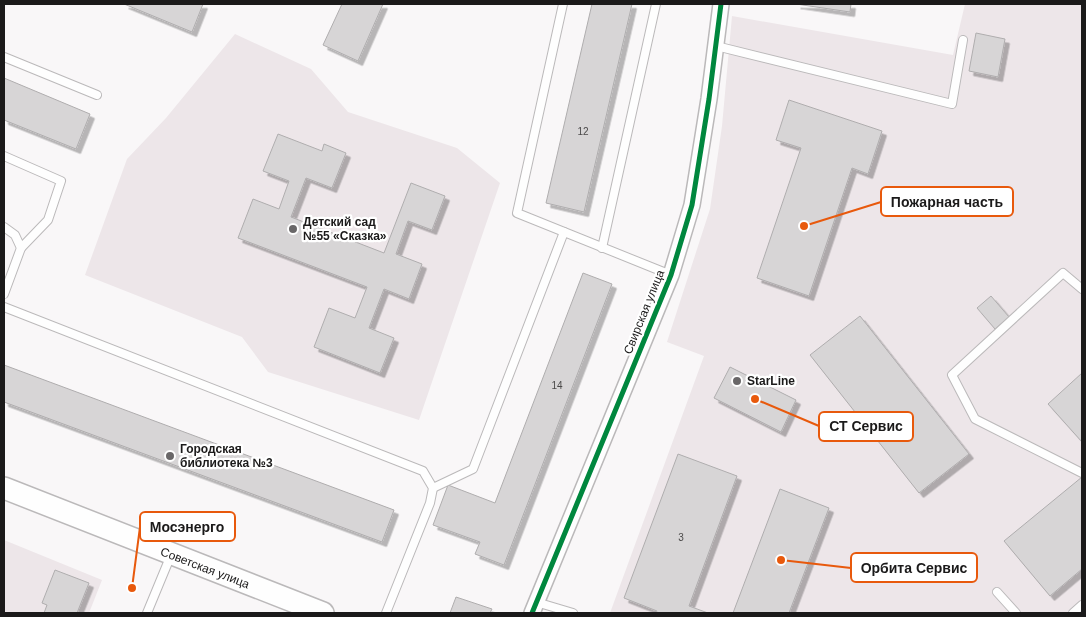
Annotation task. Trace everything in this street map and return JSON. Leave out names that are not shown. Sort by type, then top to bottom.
[{"type":"main road","name":"Советская улица","points":[[4,488],[323,613]]},
{"type":"street","name":"Свирская улица","points":[[534,608],[671,275],[692,205],[709,99],[719,4]]},
{"type":"lane","points":[[564,4],[517,214],[671,275]]},
{"type":"lane","points":[[602,248],[656,4]]},
{"type":"lane","points":[[716,46],[952,104],[962,40]]},
{"type":"lane","points":[[4,57],[97,94]]},
{"type":"lane","points":[[4,156],[61,181],[48,220],[21,248],[4,294]]},
{"type":"lane","points":[[4,227],[15,235],[21,248]]},
{"type":"lane","points":[[432,488],[473,469],[564,232]]},
{"type":"lane","points":[[1082,289],[1063,273],[952,375],[975,419],[1082,473]]},
{"type":"lane","points":[[4,306],[424,472],[432,488],[430,503],[386,613]]},
{"type":"lane","points":[[147,613],[172,554]]},
{"type":"lane","points":[[996,592],[1016,613]]},
{"type":"lane","points":[[1073,613],[1082,605]]},
{"type":"lane","points":[[534,608],[573,613]]},
{"type":"shaded area","points":[[965,4],[1082,4],[1082,613],[610,613],[704,356],[667,342],[710,209],[722,126],[732,16],[953,55]]},
{"type":"shaded area","name":"Детский сад №55 «Сказка»","points":[[235,34],[311,69],[348,112],[457,148],[500,183],[419,420],[268,372],[242,337],[85,275],[127,159],[166,118]]},
{"type":"shaded area","points":[[4,540],[102,580],[89,613],[4,613]]},
{"type":"building","points":[[124,4],[203,4],[192,32]]},
{"type":"building","points":[[342,4],[383,4],[358,61],[323,45]]},
{"type":"building","points":[[592,4],[632,4],[584,212],[546,203]]},
{"type":"building","points":[[796,4],[851,4],[850,12]]},
{"type":"building","points":[[976,33],[1005,39],[998,77],[969,71]]},
{"type":"building","points":[[4,78],[90,114],[76,149],[4,120]]},
{"type":"building","points":[[789,100],[882,131],[868,174],[852,168],[809,296],[757,278],[801,148],[776,140]]},
{"type":"building","points":[[278,134],[322,151],[324,144],[346,153],[332,188],[306,178],[291,217],[384,253],[411,183],[445,196],[432,230],[408,221],[396,254],[422,264],[409,299],[384,289],[369,328],[394,338],[380,373],[314,347],[329,308],[355,318],[367,287],[238,238],[253,199],[279,209],[289,181],[263,171]]},
{"type":"building","points":[[583,273],[612,284],[504,565],[475,554],[480,542],[433,525],[448,485],[495,503]]},
{"type":"building","points":[[991,296],[1009,317],[995,329],[977,308]]},
{"type":"building","points":[[860,316],[969,454],[919,493],[810,355]]},
{"type":"building","points":[[4,365],[394,510],[382,542],[4,402]]},
{"type":"building","points":[[730,367],[796,400],[781,432],[714,398]]},
{"type":"building","points":[[1082,373],[1082,442],[1048,404]]},
{"type":"building","points":[[678,454],[737,476],[689,606],[708,613],[656,613],[657,611],[624,598]]},
{"type":"building","points":[[1082,477],[1082,569],[1050,596],[1004,541]]},
{"type":"building","points":[[780,489],[829,508],[789,613],[733,613]]},
{"type":"building","points":[[55,570],[89,583],[77,613],[44,613],[47,605],[42,603]]},
{"type":"building","points":[[456,597],[492,609],[490,613],[450,613]]},
{"type":"cycle path","points":[[532,613],[671,275],[692,205],[709,99],[721,4]]},
{"type":"place","name":"Пожарная часть","points":[[804,226]]},
{"type":"place","name":"Детский сад №55 «Сказка»","points":[[293,229]]},
{"type":"place","name":"StarLine","points":[[737,381]]},
{"type":"place","name":"СТ Сервис","points":[[755,399]]},
{"type":"place","name":"Городская библиотека №3","points":[[170,456]]},
{"type":"place","name":"Орбита Сервис","points":[[781,560]]},
{"type":"place","name":"Мосэнерго","points":[[132,588]]}]
